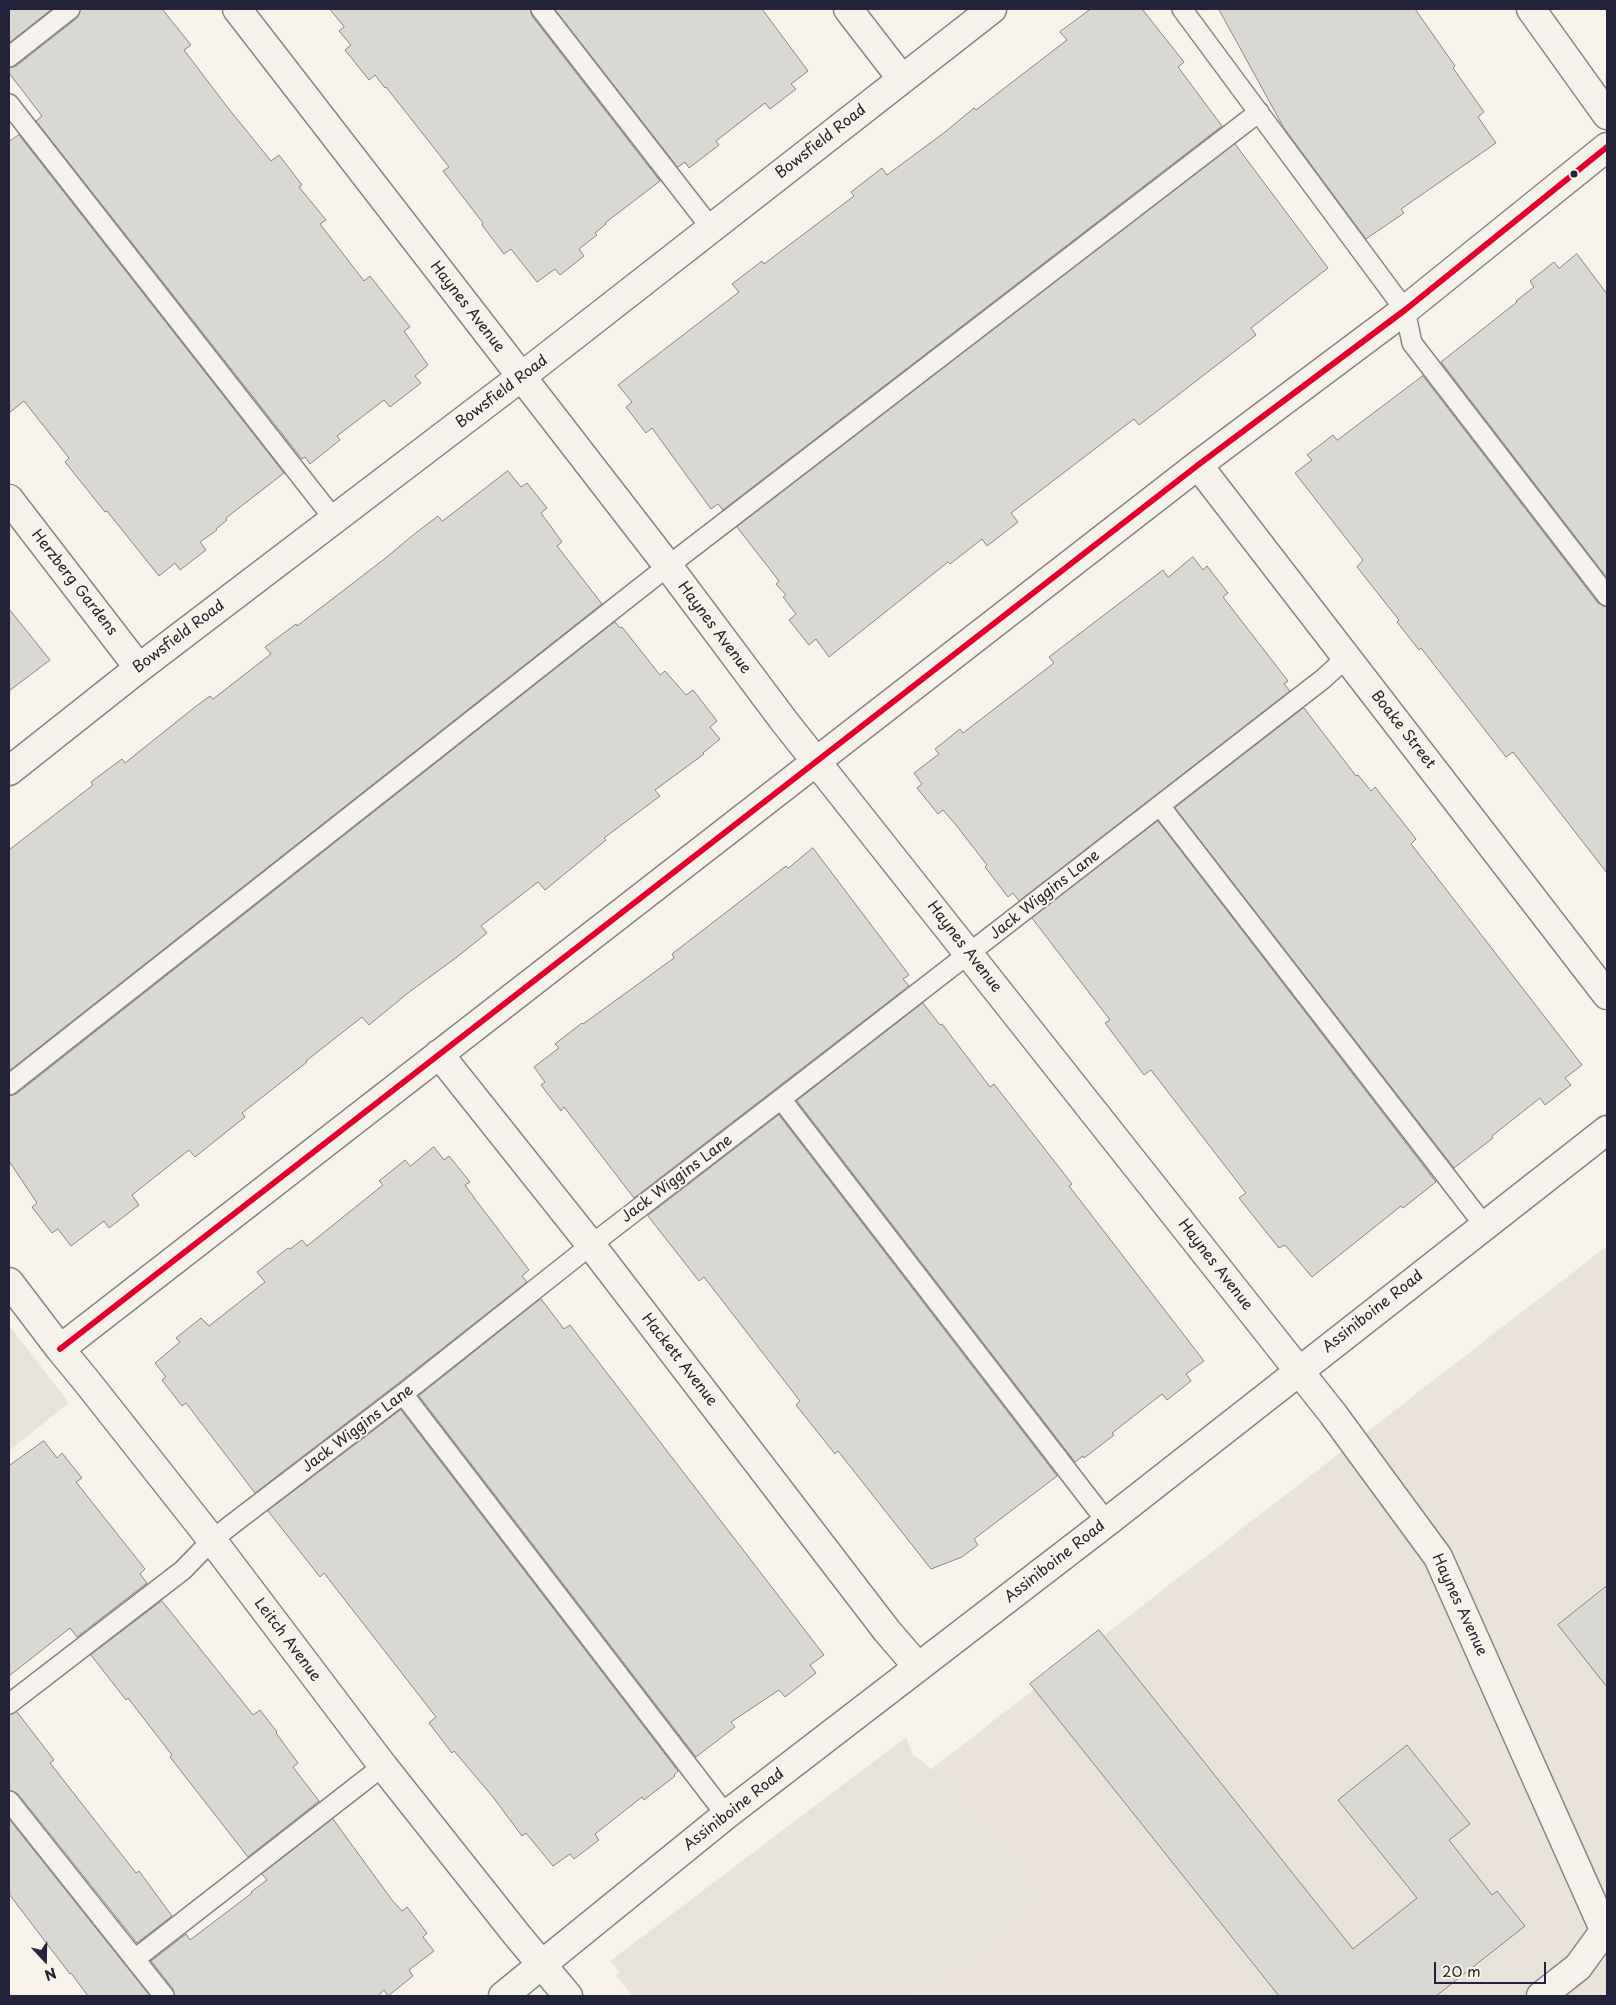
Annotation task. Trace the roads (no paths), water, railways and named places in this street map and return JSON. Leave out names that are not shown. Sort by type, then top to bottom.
[{"type":"street","name":"Haynes Avenue","points":[[237,9],[668,566],[784,721],[970,953],[1298,1372],[1333,1414],[1438,1557],[1606,1931]]},
{"type":"street","points":[[848,9],[902,79]]},
{"type":"street","name":"Bowsfield Road","points":[[9,771],[139,668],[521,377],[992,9]]},
{"type":"street","points":[[1531,9],[1607,115]]},
{"type":"street","points":[[60,1350],[1198,465],[1405,310],[1607,147]]},
{"type":"street","name":"Boake Street","points":[[1198,465],[1607,995]]},
{"type":"street","name":"Herzberg Gardens","points":[[9,499],[139,668]]},
{"type":"street","name":"Hackett Avenue","points":[[439,1054],[591,1245],[881,1623],[918,1667]]},
{"type":"street","name":"Assiniboine Road","points":[[503,1996],[726,1815],[1107,1522],[1607,1130]]},
{"type":"street","name":"Leitch Avenue","points":[[9,1282],[60,1350],[212,1540],[383,1766],[568,1996]]},
{"type":"street","points":[[1541,1996],[1578,1967],[1606,1931]]},
{"type":"lane","points":[[9,57],[70,9]]},
{"type":"lane","points":[[541,9],[711,228]]},
{"type":"lane","points":[[1182,9],[1405,310],[1412,343],[1607,596]]},
{"type":"lane","points":[[9,104],[334,519]]},
{"type":"lane","points":[[9,1084],[668,566],[1259,112]]},
{"type":"lane","name":"Jack Wiggins Lane","points":[[9,1704],[183,1570],[212,1540],[1160,806],[1323,679],[1347,657]]},
{"type":"lane","points":[[1160,806],[1484,1225]]},
{"type":"lane","points":[[782,1099],[1107,1522]]},
{"type":"lane","points":[[403,1394],[726,1815]]},
{"type":"lane","points":[[135,1959],[383,1766]]},
{"type":"lane","points":[[9,1801],[164,1996]]}]
